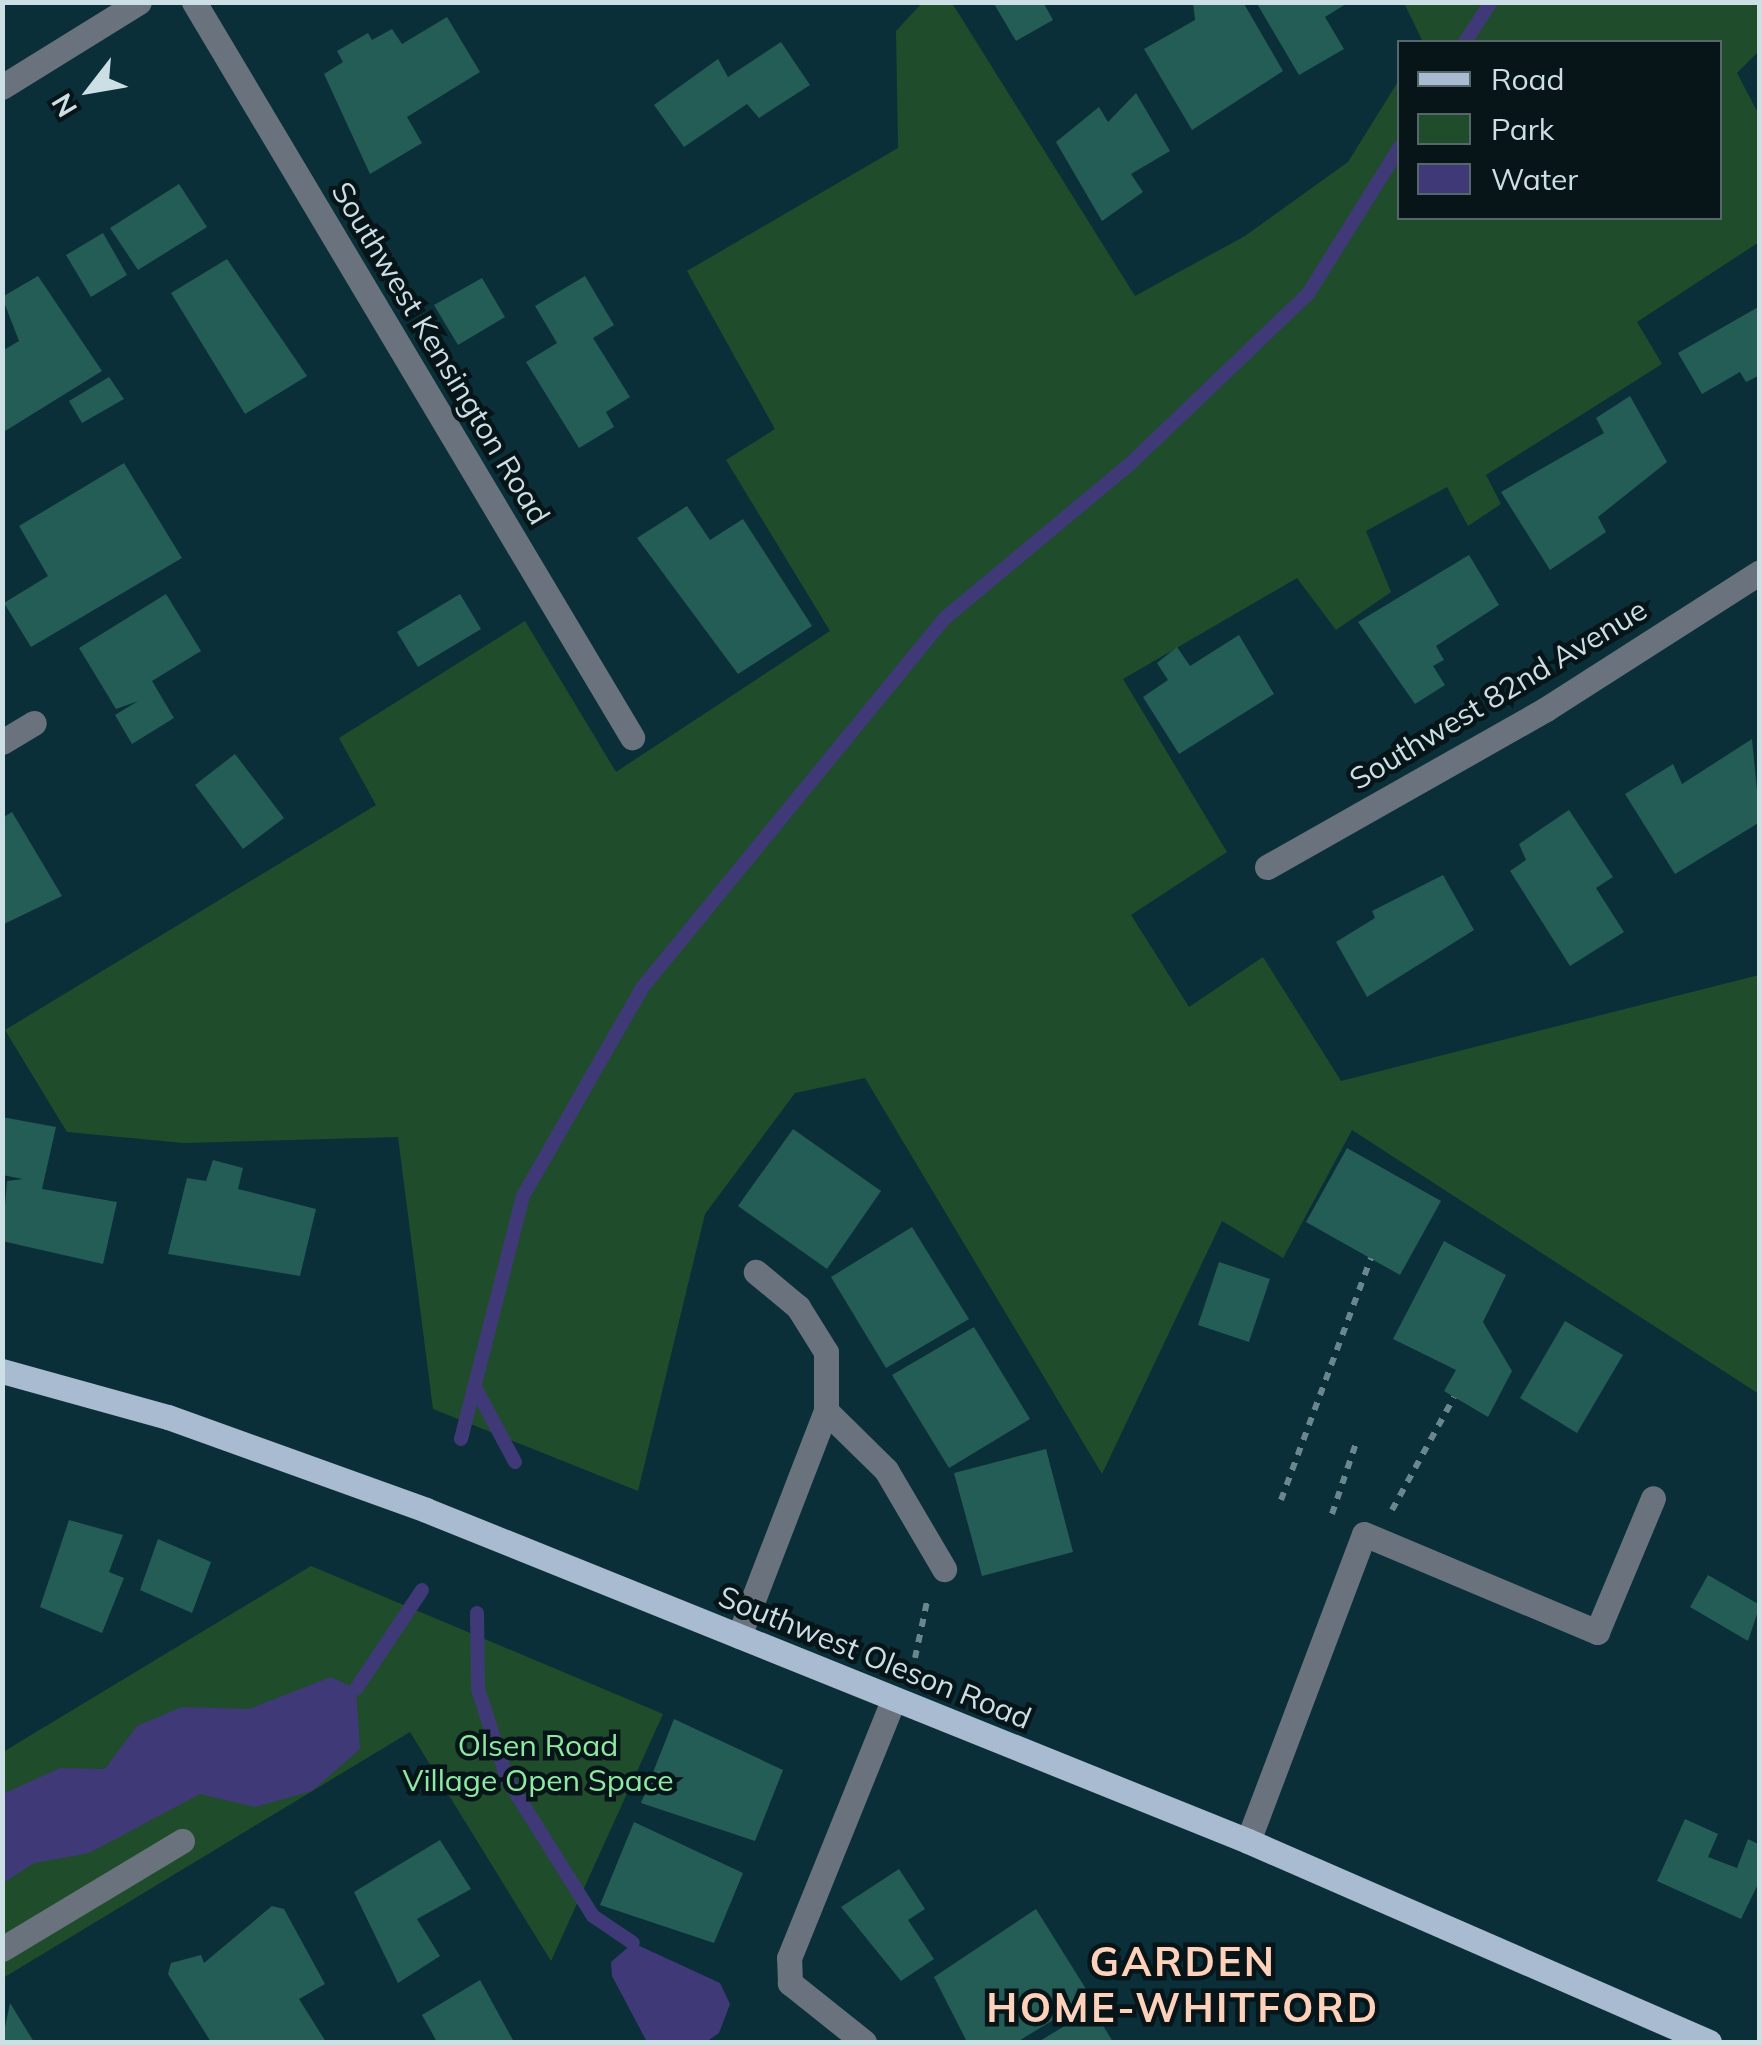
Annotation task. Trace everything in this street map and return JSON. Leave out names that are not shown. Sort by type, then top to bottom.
[{"type":"main road","name":"Southwest Oleson Road","points":[[2,1371],[287,1458],[1248,1841],[1709,2042]]},
{"type":"street","points":[[2,87],[139,2]]},
{"type":"street","name":"Southwest Kensington Road","points":[[194,2],[632,737]]},
{"type":"street","name":"Southwest 82nd Avenue","points":[[1267,867],[1546,709],[1760,572]]},
{"type":"street","points":[[2,742],[34,723]]},
{"type":"street","points":[[739,1636],[826,1411],[826,1352],[798,1307],[756,1272]]},
{"type":"street","points":[[826,1411],[886,1470],[936,1576]]},
{"type":"street","points":[[1248,1841],[1364,1534],[1597,1632],[1653,1498]]},
{"type":"street","points":[[864,2042],[790,1983],[789,1958],[893,1700]]},
{"type":"street","points":[[2,1949],[182,1841]]},
{"type":"path","points":[[1281,1500],[1371,1258]]},
{"type":"path","points":[[1376,1540],[1454,1397]]},
{"type":"path","points":[[1330,1520],[1356,1444]]},
{"type":"path","points":[[916,1658],[936,1576]]},
{"type":"green space","points":[[922,3],[952,3],[1135,296],[1245,236],[1348,162],[1397,83],[1397,220],[1722,220],[1722,40],[1422,40],[1404,3],[1759,3],[1759,51],[1737,73],[1759,115],[1759,242],[1637,322],[1662,364],[1486,475],[1501,504],[1468,526],[1447,487],[1366,531],[1391,592],[1336,630],[1297,578],[1123,679],[1227,852],[1131,915],[1189,1007],[1263,957],[1341,1081],[1759,975],[1759,1394],[1352,1130],[1283,1258],[1222,1221],[1102,1474],[865,1078],[795,1093],[705,1214],[638,1491],[433,1409],[398,1137],[184,1143],[67,1132],[5,1030],[376,805],[339,738],[525,621],[616,772],[830,631],[726,460],[775,429],[687,271],[898,148],[896,31]]},
{"type":"green space","name":"Olsen Road Village Open Space","points":[[311,1566],[663,1714],[551,1961],[410,1732],[3,1978],[3,1752]]},
{"type":"water","points":[[331,1677],[356,1689],[360,1749],[312,1791],[255,1807],[200,1794],[89,1853],[34,1863],[3,1883],[3,1794],[60,1768],[105,1769],[137,1726],[182,1707],[249,1709]]},
{"type":"water","points":[[633,1943],[720,1983],[730,2004],[719,2033],[706,2042],[647,2042],[612,1976],[611,1962]]},
{"type":"building","points":[[993,2],[1043,2],[1053,20],[1016,41]]},
{"type":"building","points":[[1193,2],[1243,2],[1283,71],[1192,130],[1144,49],[1195,20]]},
{"type":"building","points":[[1256,2],[1349,2],[1325,17],[1344,49],[1299,75]]},
{"type":"building","points":[[447,17],[480,72],[407,117],[422,143],[370,174],[324,74],[343,62],[337,51],[368,33],[372,40],[392,29],[402,44]]},
{"type":"building","points":[[781,42],[810,85],[759,118],[747,104],[684,147],[654,105],[718,59],[728,77]]},
{"type":"building","points":[[1136,93],[1170,151],[1131,174],[1143,192],[1102,221],[1056,142],[1099,107],[1108,122]]},
{"type":"building","points":[[179,184],[207,227],[138,270],[110,228]]},
{"type":"building","points":[[103,233],[127,275],[91,297],[66,255]]},
{"type":"building","points":[[227,259],[307,376],[245,414],[171,293]]},
{"type":"building","points":[[38,276],[102,371],[2,433],[2,351],[19,341],[2,297]]},
{"type":"building","points":[[585,276],[614,325],[593,338],[630,397],[606,412],[614,427],[579,448],[526,362],[557,343],[535,306]]},
{"type":"building","points":[[482,278],[505,317],[458,345],[434,305]]},
{"type":"building","points":[[1760,306],[1760,375],[1746,382],[1740,372],[1702,394],[1678,353]]},
{"type":"building","points":[[109,377],[124,399],[82,423],[69,401]]},
{"type":"building","points":[[1630,396],[1667,462],[1598,517],[1606,532],[1550,570],[1501,492],[1604,433],[1596,418]]},
{"type":"building","points":[[124,463],[182,558],[31,647],[4,603],[48,576],[19,526]]},
{"type":"building","points":[[687,506],[710,540],[743,519],[812,626],[738,674],[637,538]]},
{"type":"building","points":[[1469,555],[1499,605],[1436,646],[1444,660],[1433,666],[1445,685],[1415,704],[1358,622]]},
{"type":"building","points":[[166,594],[201,651],[152,681],[174,718],[132,744],[115,715],[138,701],[116,709],[79,648]]},
{"type":"building","points":[[460,594],[481,629],[418,667],[397,632]]},
{"type":"building","points":[[1239,635],[1274,694],[1179,754],[1143,697],[1168,680],[1157,663],[1177,647],[1190,666]]},
{"type":"building","points":[[1752,739],[1760,822],[1675,874],[1625,794],[1673,764],[1682,784]]},
{"type":"building","points":[[235,754],[284,818],[243,849],[195,785]]},
{"type":"building","points":[[1569,810],[1613,877],[1596,888],[1624,932],[1570,966],[1510,871],[1526,860],[1519,844]]},
{"type":"building","points":[[12,812],[62,896],[2,925],[2,818]]},
{"type":"building","points":[[1443,875],[1474,930],[1367,997],[1336,942],[1375,918],[1372,911]]},
{"type":"building","points":[[2,1117],[56,1127],[42,1189],[117,1202],[103,1264],[2,1241],[7,1181],[23,1179],[2,1175]]},
{"type":"building","points":[[793,1129],[881,1191],[827,1269],[738,1206]]},
{"type":"building","points":[[1347,1148],[1441,1201],[1400,1275],[1306,1222]]},
{"type":"building","points":[[213,1160],[243,1168],[238,1189],[316,1209],[300,1276],[168,1254],[187,1178],[206,1181]]},
{"type":"building","points":[[912,1227],[969,1319],[886,1368],[831,1277]]},
{"type":"building","points":[[1444,1241],[1506,1275],[1483,1322],[1512,1371],[1488,1417],[1444,1391],[1456,1370],[1393,1339]]},
{"type":"building","points":[[1219,1262],[1270,1279],[1249,1342],[1198,1325]]},
{"type":"building","points":[[1565,1321],[1623,1355],[1577,1433],[1520,1398]]},
{"type":"building","points":[[974,1327],[1030,1419],[949,1468],[892,1375]]},
{"type":"building","points":[[1046,1449],[1073,1552],[982,1576],[954,1473]]},
{"type":"building","points":[[69,1520],[123,1535],[109,1572],[124,1578],[102,1633],[40,1607]]},
{"type":"building","points":[[158,1539],[211,1562],[192,1613],[140,1590]]},
{"type":"building","points":[[1708,1575],[1760,1605],[1748,1641],[1690,1607]]},
{"type":"building","points":[[674,1719],[783,1770],[755,1841],[641,1803]]},
{"type":"building","points":[[1685,1819],[1718,1834],[1708,1857],[1737,1868],[1748,1839],[1760,1845],[1760,1880],[1741,1919],[1657,1881]]},
{"type":"building","points":[[634,1822],[743,1873],[714,1943],[600,1905]]},
{"type":"building","points":[[440,1840],[471,1889],[417,1919],[440,1956],[398,1983],[354,1892]]},
{"type":"building","points":[[899,1869],[925,1909],[908,1920],[934,1959],[901,1981],[841,1907]]},
{"type":"building","points":[[272,1906],[284,1909],[325,1984],[299,1999],[326,2042],[211,2042],[168,1974],[171,1963],[201,1955],[204,1963]]},
{"type":"building","points":[[1036,1909],[1091,1997],[1017,2042],[967,2042],[934,1977]]},
{"type":"building","points":[[480,1980],[514,2042],[437,2042],[422,2015]]},
{"type":"building","points":[[10,2003],[34,2042],[2,2042]]},
{"type":"building","points":[[1093,2009],[1113,2042],[1038,2042]]},
{"type":"waterway","points":[[1466,40],[1491,2]]},
{"type":"waterway","points":[[461,1439],[523,1196],[642,988],[945,618],[1131,463],[1308,294],[1397,152]]},
{"type":"waterway","points":[[475,1387],[515,1462]]},
{"type":"waterway","points":[[356,1689],[422,1590]]},
{"type":"waterway","points":[[477,1613],[478,1689],[507,1779],[593,1916],[633,1943]]},
{"type":"district","name":"GARDEN HOME-WHITFORD","points":[[1183,1984]]}]
